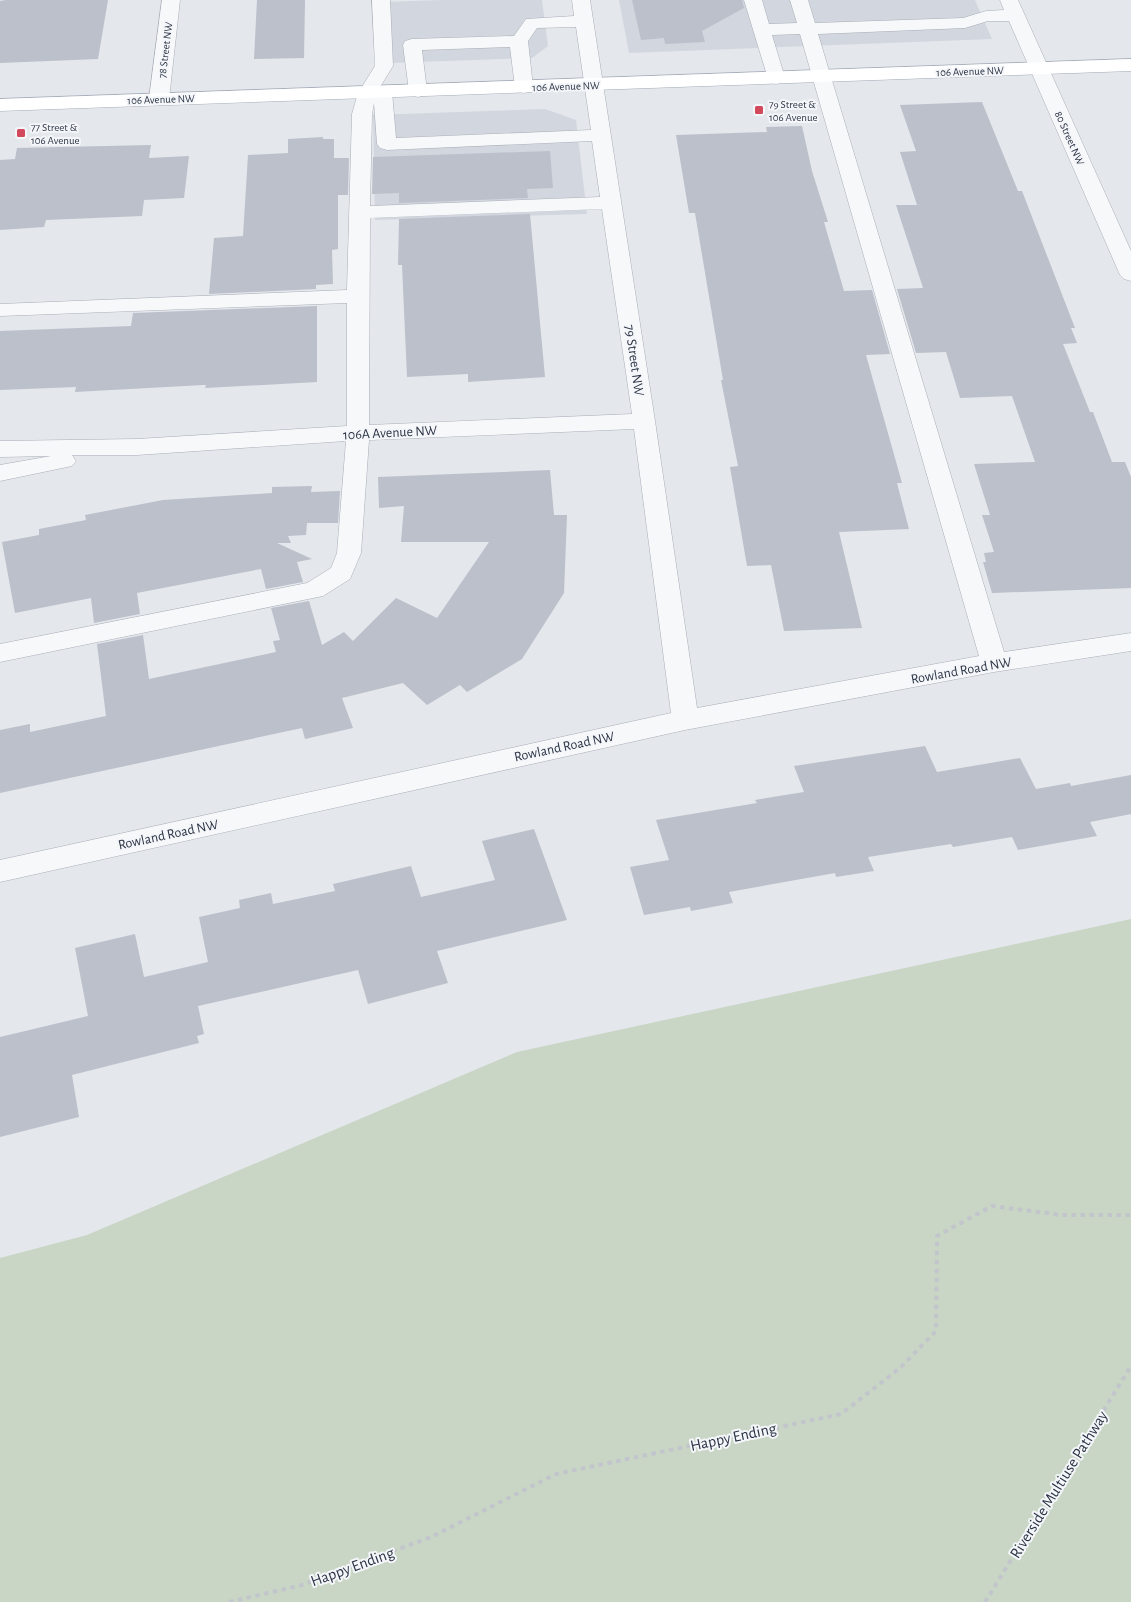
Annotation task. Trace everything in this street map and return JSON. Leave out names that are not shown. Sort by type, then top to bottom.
[{"type":"main road","name":"106 Avenue NW","points":[[0,105],[1131,65]]},
{"type":"street","name":"78 Street NW","points":[[159,100],[171,0]]},
{"type":"street","points":[[0,653],[314,590],[341,573],[349,553],[358,433],[358,296],[362,114],[375,92],[384,66],[381,0]]},
{"type":"street","name":"79 Street NW","points":[[581,0],[644,421],[684,720]]},
{"type":"street","points":[[753,0],[776,78]]},
{"type":"street","points":[[799,0],[994,663]]},
{"type":"street","points":[[761,30],[965,23],[1012,8]]},
{"type":"street","name":"80 Street NW","points":[[1012,8],[1131,275]]},
{"type":"street","points":[[524,87],[519,41],[532,23],[584,21]]},
{"type":"street","points":[[418,91],[412,45],[519,41]]},
{"type":"street","points":[[375,92],[387,144]]},
{"type":"street","points":[[361,146],[601,135]]},
{"type":"street","points":[[360,212],[612,203]]},
{"type":"street","points":[[0,310],[358,296]]},
{"type":"street","name":"106A Avenue NW","points":[[0,449],[137,447],[358,433],[644,421]]},
{"type":"street","name":"106A Avenue NW","points":[[0,473],[137,447]]},
{"type":"street","name":"Rowland Road NW","points":[[0,871],[684,720],[994,663],[1131,642]]},
{"type":"path","name":"Happy Ending","points":[[229,1602],[302,1585],[431,1537],[556,1474],[841,1414],[900,1368],[936,1331],[937,1236],[992,1206],[1062,1215],[1131,1215]]},
{"type":"path","name":"Riverside Multiuse Pathway","points":[[986,1602],[1131,1366]]},
{"type":"shaded area","points":[[542,0],[548,46],[532,58],[388,63],[386,2]]},
{"type":"shaded area","points":[[619,0],[975,0],[992,39],[629,53]]},
{"type":"shaded area","points":[[545,109],[576,120],[587,214],[375,220],[373,115]]},
{"type":"green space","points":[[1131,919],[1131,1602],[0,1602],[0,1258],[87,1235],[517,1052]]},
{"type":"building","points":[[108,0],[98,59],[0,63],[0,1]]},
{"type":"building","points":[[257,0],[305,0],[304,58],[254,59]]},
{"type":"building","points":[[632,0],[742,0],[744,8],[702,31],[705,42],[665,44],[664,38],[641,40]]},
{"type":"building","points":[[982,102],[1018,191],[1022,191],[1075,328],[1071,328],[1077,343],[1063,344],[1090,412],[1093,412],[1112,462],[1125,462],[1131,477],[1131,588],[992,593],[983,562],[986,562],[984,553],[994,552],[982,515],[990,515],[974,464],[1035,462],[1012,396],[960,398],[946,352],[916,353],[897,289],[923,288],[896,205],[917,205],[900,152],[916,151],[900,105]]},
{"type":"building","points":[[802,126],[812,171],[828,222],[824,222],[844,291],[872,290],[890,354],[866,355],[902,483],[897,483],[909,529],[839,532],[862,628],[784,631],[771,565],[747,566],[730,467],[738,466],[721,380],[723,380],[695,213],[689,213],[676,135],[767,132],[766,127]]},
{"type":"building","points":[[323,137],[323,139],[334,139],[334,158],[349,158],[348,195],[338,195],[338,249],[332,250],[333,284],[316,285],[316,289],[209,294],[214,238],[243,236],[248,155],[288,153],[288,139]]},
{"type":"building","points":[[151,145],[149,158],[189,156],[184,198],[144,200],[142,216],[46,220],[44,227],[0,230],[0,160],[15,159],[17,148]]},
{"type":"building","points":[[550,151],[553,188],[527,189],[528,198],[399,203],[399,193],[372,194],[373,157]]},
{"type":"building","points":[[530,214],[545,377],[468,382],[468,374],[407,377],[402,265],[398,265],[399,219]]},
{"type":"building","points":[[317,306],[317,382],[205,388],[206,385],[203,385],[75,392],[76,387],[0,390],[0,331],[131,326],[133,313]]},
{"type":"building","points":[[550,470],[554,515],[567,515],[564,593],[522,659],[467,692],[460,685],[427,705],[403,683],[342,698],[353,728],[305,739],[302,728],[0,793],[0,730],[30,724],[30,732],[106,716],[97,644],[143,635],[149,679],[276,652],[273,641],[280,640],[271,608],[309,601],[322,645],[344,632],[353,641],[396,598],[437,618],[489,542],[401,542],[404,506],[379,508],[378,477]]},
{"type":"building","points":[[312,486],[311,492],[340,491],[338,523],[307,523],[306,535],[288,536],[291,543],[277,543],[312,559],[297,562],[303,582],[266,589],[261,569],[137,593],[140,614],[94,623],[91,598],[15,613],[2,542],[39,535],[39,529],[86,520],[85,515],[163,500],[272,493],[272,487]]},
{"type":"building","points":[[925,746],[937,772],[1020,758],[1036,789],[1070,783],[1071,786],[1131,775],[1131,814],[1090,822],[1097,836],[1018,850],[1012,837],[953,847],[951,844],[868,857],[874,871],[836,877],[835,873],[729,892],[733,903],[691,911],[690,907],[644,915],[630,867],[669,860],[656,820],[757,803],[755,800],[804,792],[794,766]]},
{"type":"building","points":[[534,829],[567,920],[437,951],[448,983],[368,1004],[358,970],[198,1006],[204,1034],[197,1036],[199,1043],[72,1075],[79,1117],[0,1137],[0,1037],[88,1016],[75,948],[135,934],[144,977],[208,962],[199,917],[240,908],[239,900],[271,893],[273,904],[335,891],[333,884],[411,866],[421,897],[495,880],[482,841]]},
{"type":"place","name":"79 Street & 106 Avenue","points":[[759,110]]},
{"type":"place","name":"77 Street & 106 Avenue","points":[[21,133]]}]
